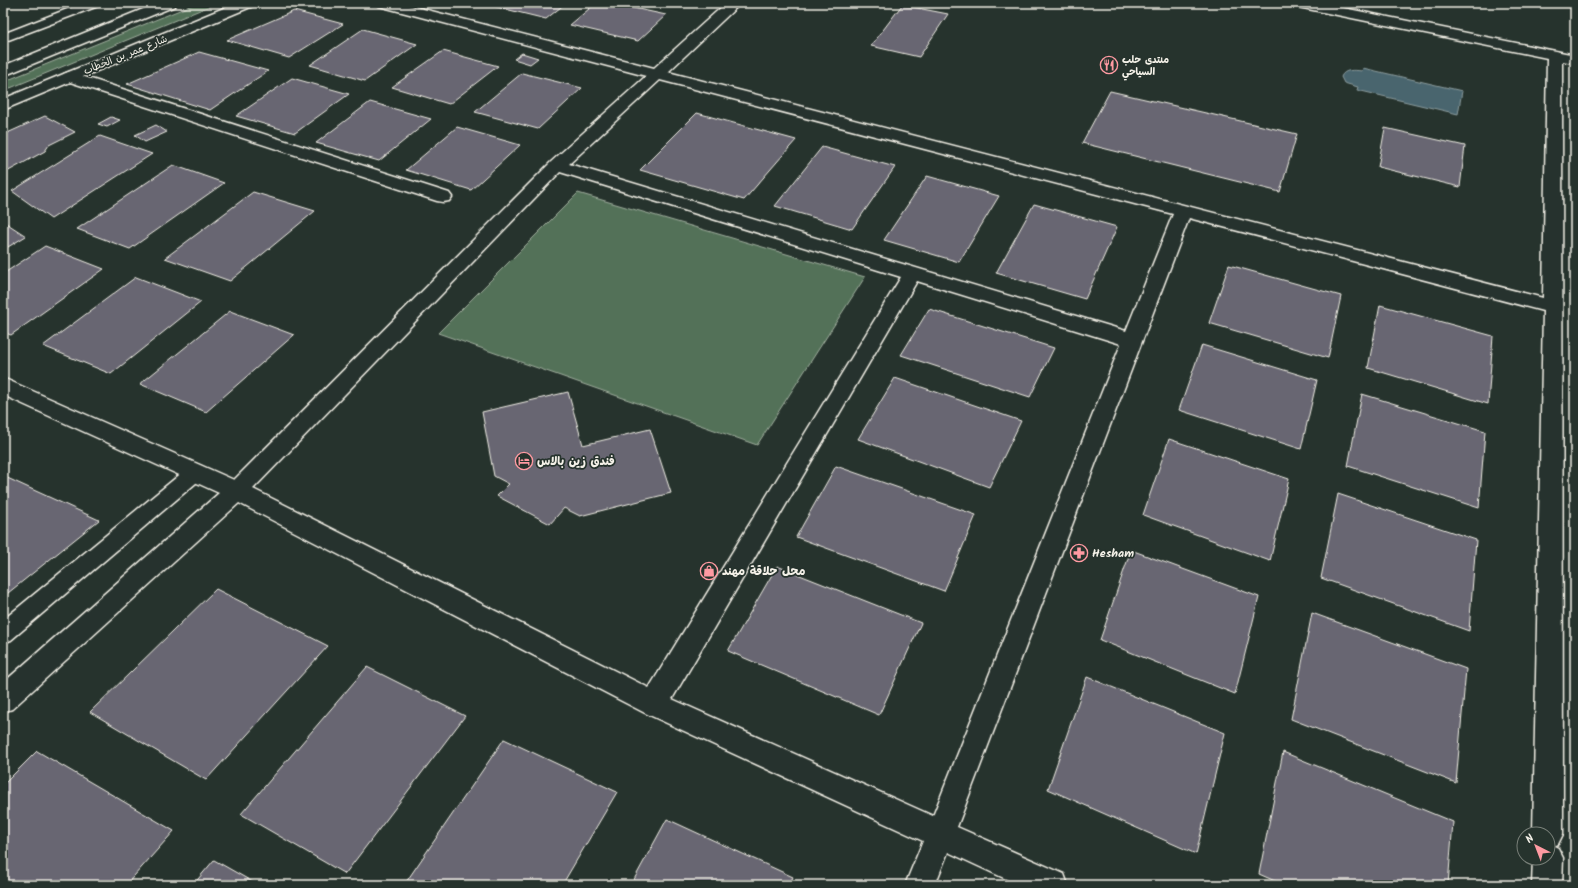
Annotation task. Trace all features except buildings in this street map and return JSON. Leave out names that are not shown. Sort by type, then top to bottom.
[{"type":"street","points":[[3,71],[170,3]]},
{"type":"street","name":"شارع عمر بن الخطاب","points":[[3,105],[248,3]]},
{"type":"street","points":[[384,3],[1553,307]]},
{"type":"street","points":[[3,700],[237,491],[557,166],[734,3]]},
{"type":"street","points":[[1298,3],[1565,57],[1553,307],[1548,826]]},
{"type":"street","points":[[69,77],[443,196]]},
{"type":"street","points":[[557,166],[1132,340]]},
{"type":"street","points":[[920,885],[1183,211]]},
{"type":"street","points":[[654,704],[912,274]]},
{"type":"street","points":[[3,386],[237,491],[654,704],[1053,885]]},
{"type":"street","points":[[1547,885],[1548,866]]},
{"type":"lane","points":[[3,38],[94,3]]},
{"type":"lane","points":[[3,633],[196,472]]},
{"type":"green space","points":[[197,3],[217,3],[3,91],[3,82]]},
{"type":"green space","points":[[578,193],[865,277],[757,445],[438,333]]},
{"type":"water","points":[[1363,68],[1462,91],[1458,114],[1357,90],[1358,87],[1344,83],[1341,77],[1342,74],[1353,70],[1362,71]]},
{"type":"place","name":"منتدى حلب السياحي","points":[[1109,65]]},
{"type":"place","name":"فندق زين بالاس","points":[[524,461]]},
{"type":"place","name":"Hesham","points":[[1079,553]]},
{"type":"place","name":"محل حلاقة مهند","points":[[709,571]]}]
